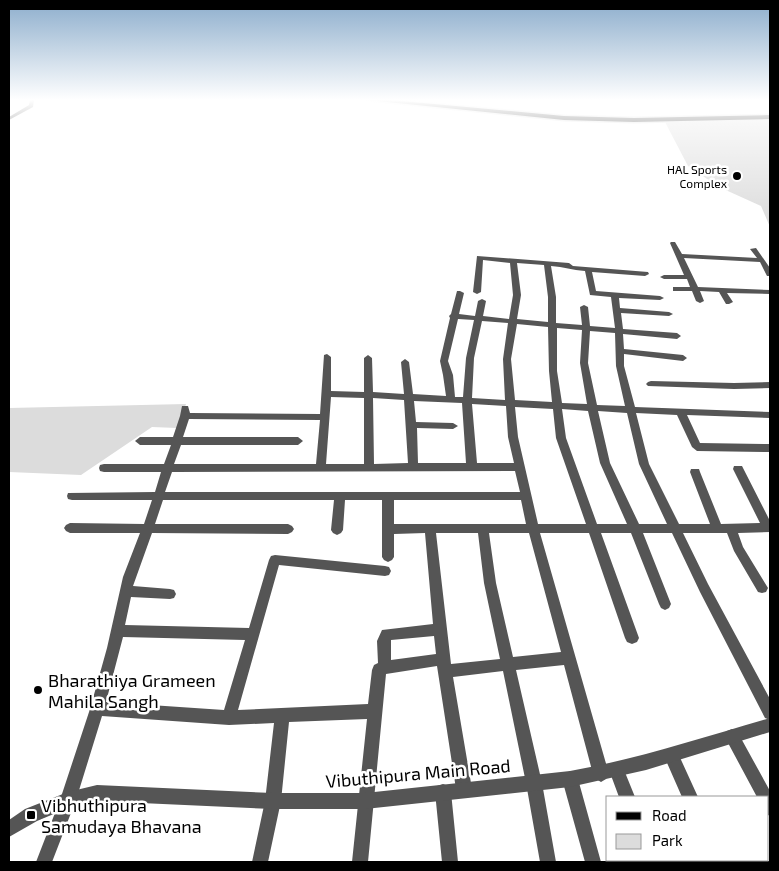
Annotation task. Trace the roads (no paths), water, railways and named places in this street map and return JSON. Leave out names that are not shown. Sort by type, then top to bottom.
[{"type":"street","points":[[673,243],[700,301]]},
{"type":"street","points":[[700,247],[704,257]]},
{"type":"street","points":[[728,249],[734,259]]},
{"type":"street","points":[[754,249],[770,274]]},
{"type":"street","points":[[679,256],[762,260]]},
{"type":"street","points":[[477,292],[480,258],[645,274]]},
{"type":"street","points":[[513,261],[516,295],[514,322],[507,359],[512,437],[533,528],[601,774]]},
{"type":"street","points":[[547,264],[552,292],[554,325],[553,371],[561,438],[632,638]]},
{"type":"street","points":[[588,269],[593,293],[660,298]]},
{"type":"street","points":[[664,277],[689,278]]},
{"type":"street","points":[[676,289],[770,292]]},
{"type":"street","points":[[722,290],[729,302]]},
{"type":"street","points":[[451,400],[444,361],[453,316],[460,293]]},
{"type":"street","points":[[615,295],[620,366],[644,464],[704,588],[770,713]]},
{"type":"street","points":[[472,467],[467,402],[470,358],[482,300]]},
{"type":"street","points":[[584,307],[586,328],[584,363],[592,408],[606,463],[635,528],[664,604]]},
{"type":"street","points":[[616,310],[669,314]]},
{"type":"street","points":[[453,316],[677,336]]},
{"type":"street","points":[[619,352],[683,358]]},
{"type":"street","points":[[321,467],[326,417],[327,357]]},
{"type":"street","points":[[368,358],[369,467]]},
{"type":"street","points":[[405,362],[412,425],[414,467]]},
{"type":"street","points":[[651,384],[770,385]]},
{"type":"street","points":[[326,394],[368,394],[467,402],[770,415]]},
{"type":"street","points":[[44,862],[68,800],[97,709],[128,591],[129,577],[148,528],[185,412],[326,417]]},
{"type":"street","points":[[681,412],[697,447],[770,448]]},
{"type":"street","points":[[412,425],[453,426]]},
{"type":"street","points":[[140,441],[298,441]]},
{"type":"street","points":[[104,468],[518,467]]},
{"type":"street","points":[[390,528],[769,528],[738,469]]},
{"type":"street","points":[[695,472],[717,528]]},
{"type":"street","points":[[72,496],[525,496]]},
{"type":"street","points":[[337,530],[340,496]]},
{"type":"street","points":[[388,496],[390,528],[388,557]]},
{"type":"street","points":[[70,528],[288,529]]},
{"type":"street","points":[[430,528],[444,665],[464,789]]},
{"type":"street","points":[[483,528],[490,584],[534,783],[548,862]]},
{"type":"street","points":[[730,528],[738,548],[762,588]]},
{"type":"street","points":[[229,718],[275,560],[385,571]]},
{"type":"street","points":[[128,591],[170,594]]},
{"type":"street","points":[[384,667],[384,641],[388,634],[440,629]]},
{"type":"street","points":[[118,631],[252,634]]},
{"type":"street","points":[[360,862],[379,670],[384,667],[509,664],[568,658]]},
{"type":"street","points":[[97,709],[229,718],[375,711]]},
{"type":"street","points":[[260,862],[273,801],[282,716]]},
{"type":"street","name":"Vibuthipura Main Road","points":[[9,829],[31,815],[68,800],[97,793],[273,801],[365,801],[570,779],[601,774],[672,756],[770,725]]},
{"type":"street","points":[[732,736],[764,796]]},
{"type":"street","points":[[672,756],[690,796]]},
{"type":"street","points":[[617,770],[627,796]]},
{"type":"street","points":[[570,779],[593,862]]},
{"type":"street","points":[[443,792],[450,862]]},
{"type":"place","name":"HAL Sports Complex","points":[[737,176]]},
{"type":"place","name":"Bharathiya Grameen Mahila Sangh","points":[[38,690]]},
{"type":"place","name":"Vibhuthipura Samudaya Bhavana","points":[[31,815]]}]
